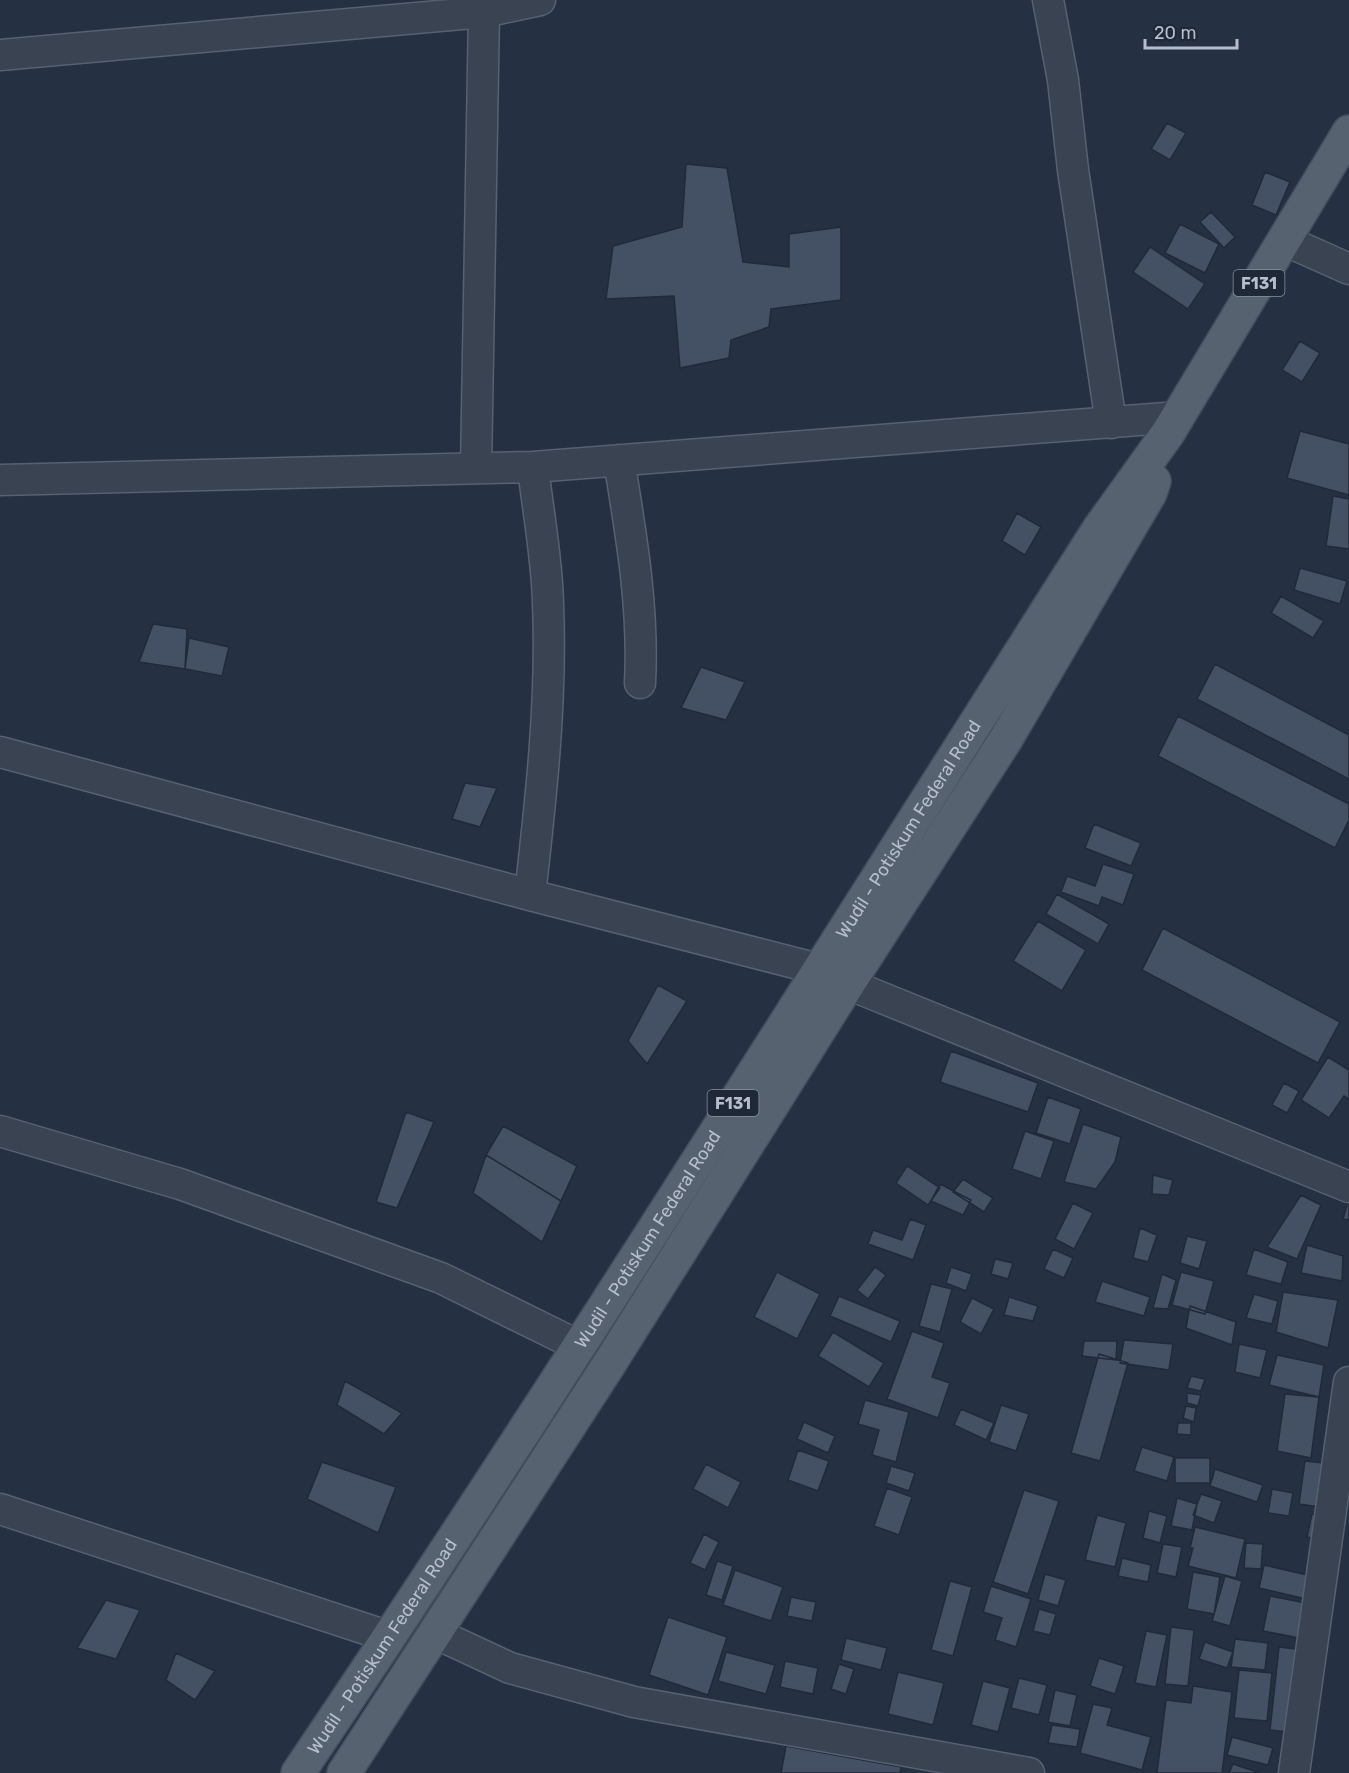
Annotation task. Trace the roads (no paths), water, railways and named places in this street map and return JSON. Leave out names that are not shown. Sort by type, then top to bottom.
[{"type":"main road","name":"Wudil - Potiskum Federal Road","points":[[298,1773],[390,1637],[579,1346],[1099,529],[1173,425],[1349,132]]},
{"type":"main road","name":"Wudil - Potiskum Federal Road","points":[[344,1773],[602,1376],[848,984],[1006,739],[1150,493],[1173,425]]},
{"type":"street","points":[[0,55],[533,3],[540,0]]},
{"type":"street","points":[[1048,0],[1062,80],[1073,170],[1111,423]]},
{"type":"street","points":[[476,468],[485,6]]},
{"type":"street","points":[[1284,240],[1349,269]]},
{"type":"street","points":[[0,480],[533,467],[1111,423],[1173,425]]},
{"type":"street","points":[[619,460],[639,596],[640,683]]},
{"type":"street","points":[[530,896],[544,773],[549,651],[548,600],[533,467]]},
{"type":"street","points":[[0,752],[530,896],[818,969]]},
{"type":"street","points":[[848,984],[1349,1187]]},
{"type":"street","points":[[0,1131],[180,1184],[441,1278],[579,1346]]},
{"type":"street","points":[[1294,1773],[1336,1565],[1349,1382]]},
{"type":"street","points":[[0,1509],[390,1637]]},
{"type":"street","points":[[435,1633],[510,1668],[634,1702],[1029,1773]]}]
